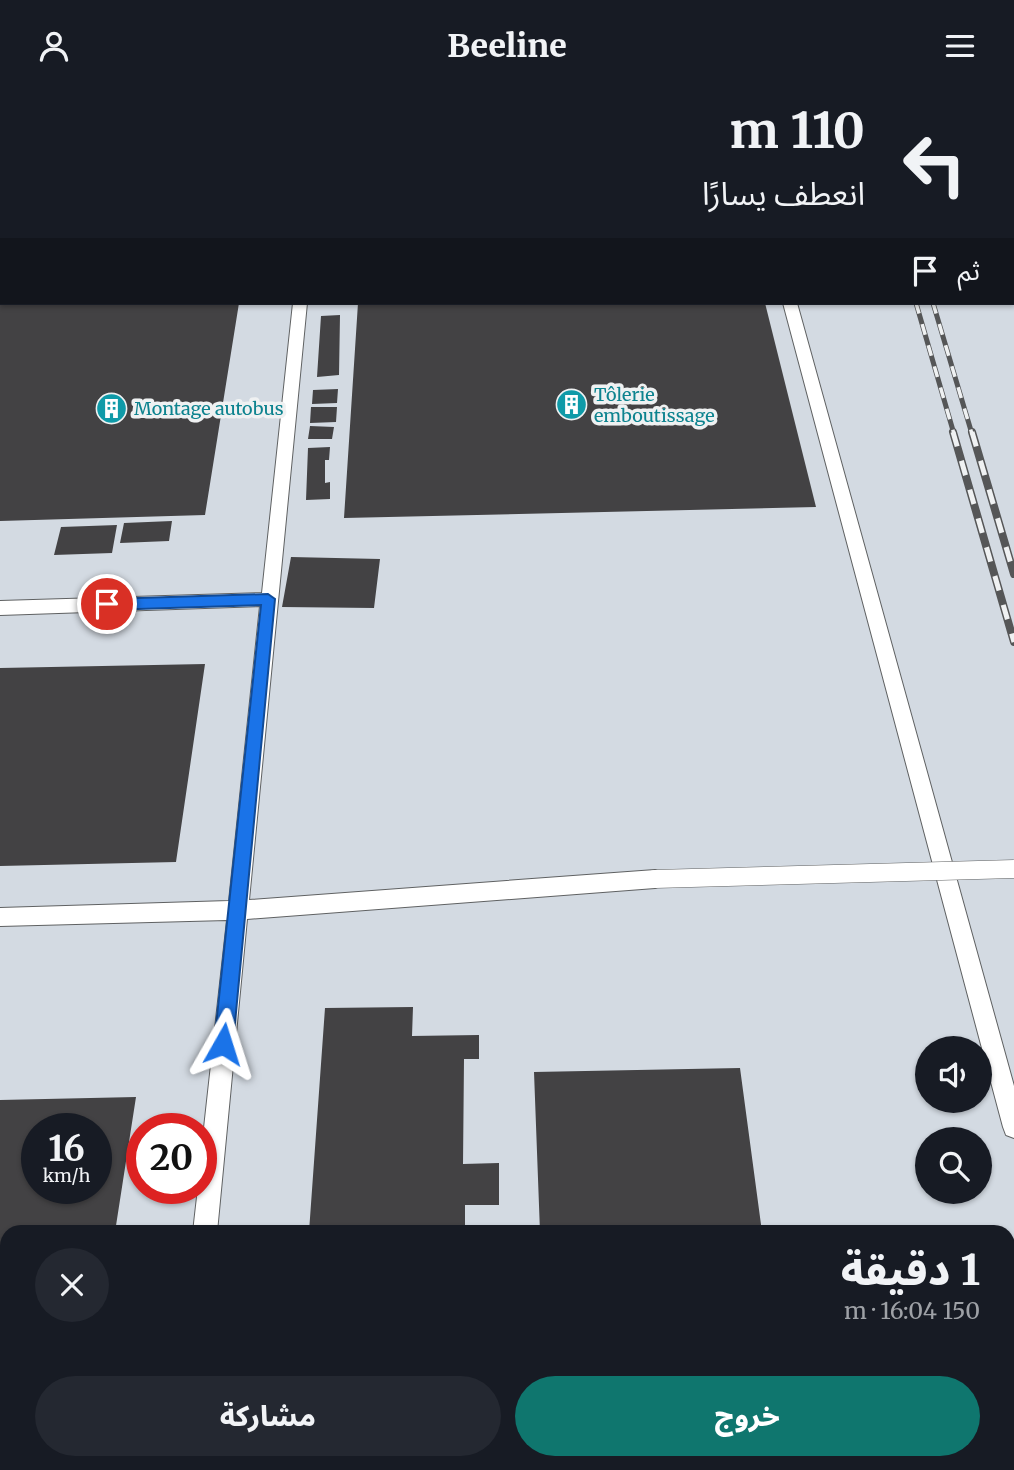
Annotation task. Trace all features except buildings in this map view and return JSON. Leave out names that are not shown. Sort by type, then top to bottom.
[{"type":"lane","points":[[206,1225],[300,305]]},
{"type":"lane","points":[[791,305],[1014,1126]]},
{"type":"lane","points":[[0,608],[268,599]]},
{"type":"lane","points":[[0,917],[237,910],[655,879],[1014,869]]},
{"type":"shaded area","points":[[0,305],[1014,305],[1014,1225],[0,1225]]},
{"type":"railway","points":[[917,305],[954,434]]},
{"type":"railway","points":[[934,305],[972,434]]},
{"type":"railway","points":[[953,432],[1014,642]]},
{"type":"railway","points":[[972,432],[1014,574]]},
{"type":"place","name":"Tôlerie emboutissage","points":[[571,405]]},
{"type":"place","name":"Montage autobus","points":[[111,409]]},
{"type":"route","points":[[107,604],[268,599],[223,1044]]}]
